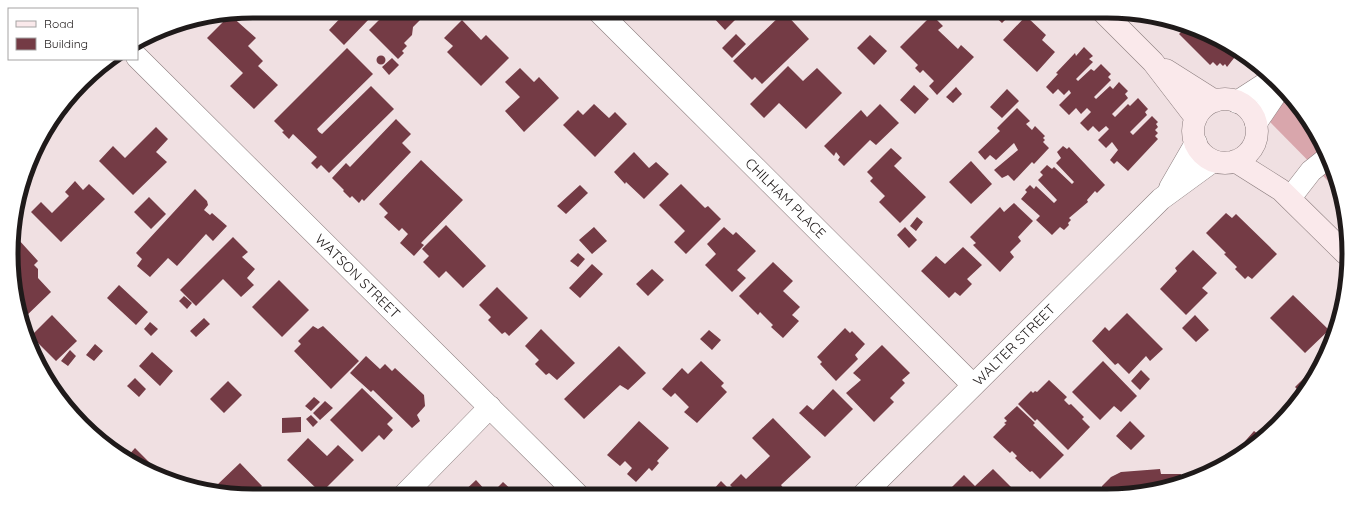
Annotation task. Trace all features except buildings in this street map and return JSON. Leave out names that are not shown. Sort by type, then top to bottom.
[{"type":"street","name":"CHILHAM PLACE","points":[[605,18],[973,385]]},
{"type":"street","points":[[1109,18],[1153,62],[1196,118]]},
{"type":"street","name":"WATSON STREET","points":[[138,58],[572,489]]},
{"type":"street","points":[[1153,62],[1215,101]]},
{"type":"street","points":[[1237,102],[1268,82]]},
{"type":"street","points":[[1256,123],[1277,91]]},
{"type":"street","points":[[1226,99],[1237,102],[1249,110],[1256,123],[1257,134],[1254,144],[1246,155],[1235,161],[1224,163],[1213,161],[1203,154],[1193,135],[1196,118],[1204,107],[1215,101],[1226,99]]},
{"type":"street","name":"WALTER STREET","points":[[1165,196],[1196,143]]},
{"type":"street","points":[[1254,144],[1286,194]]},
{"type":"street","name":"WALTER STREET","points":[[868,489],[1165,196],[1213,161]]},
{"type":"street","points":[[1235,161],[1286,194],[1342,250]]},
{"type":"street","points":[[1286,194],[1323,161]]},
{"type":"street","points":[[410,489],[490,407]]},
{"type":"shaded area","points":[[1284,99],[1318,149],[1332,185],[1266,118]]}]
